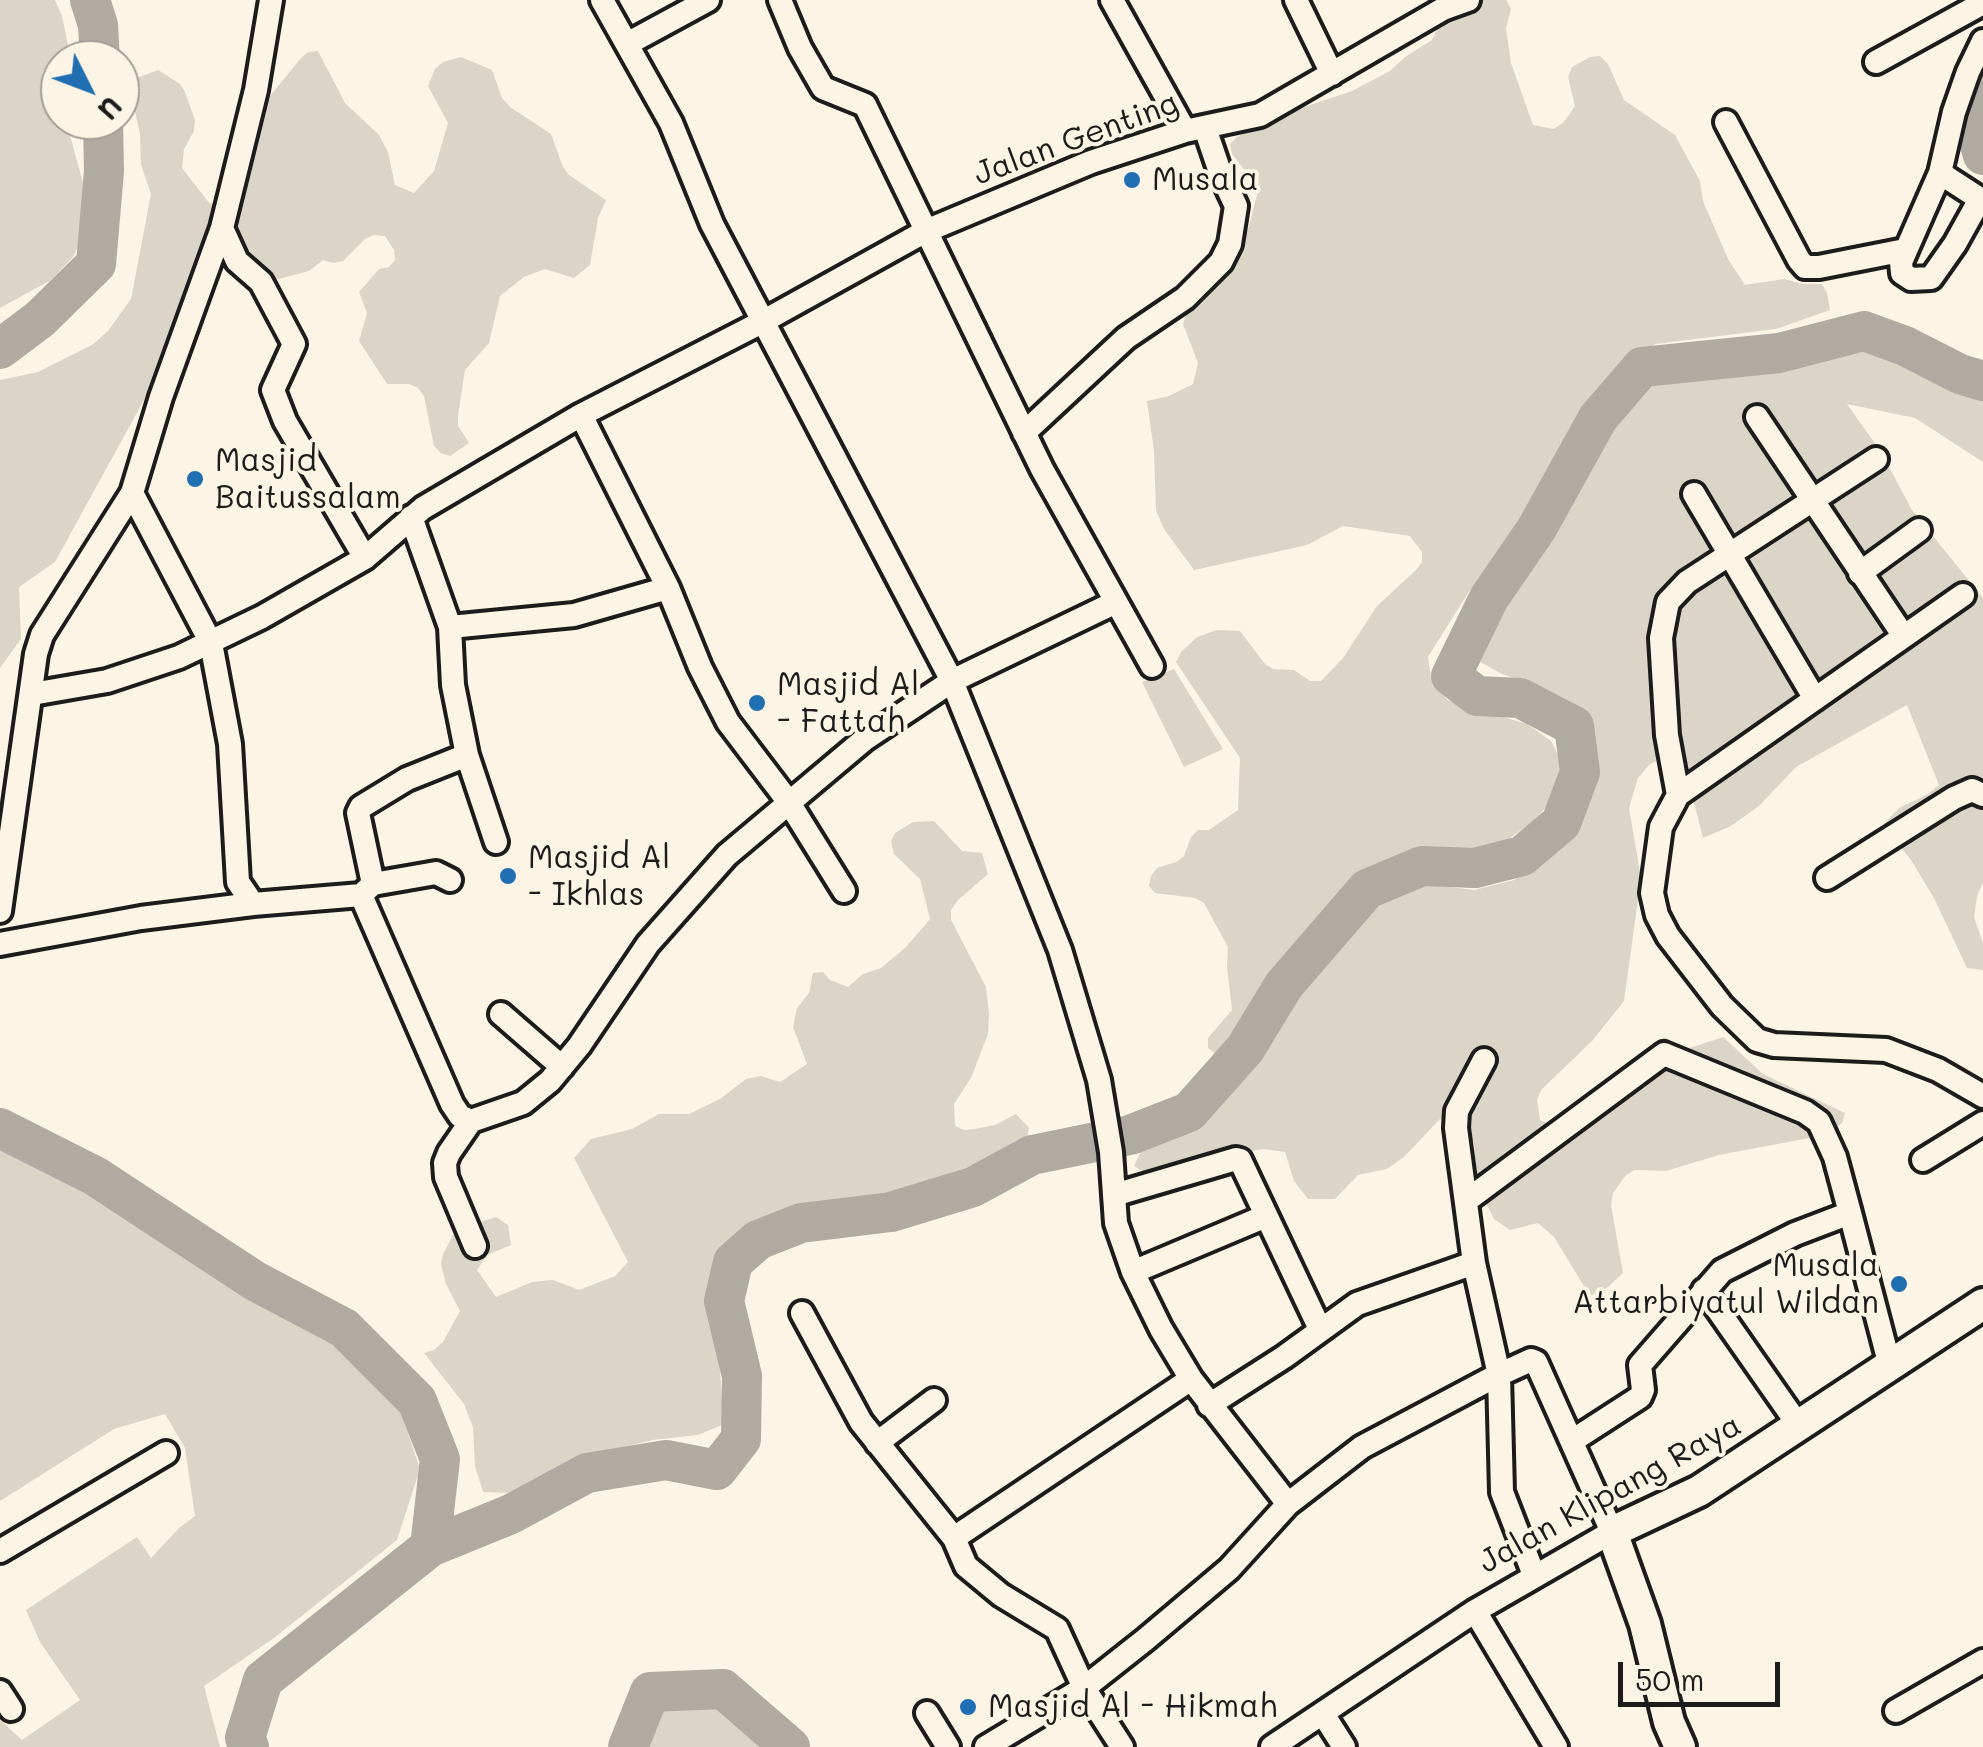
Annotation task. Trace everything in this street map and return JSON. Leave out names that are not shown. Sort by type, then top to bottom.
[{"type":"main road","name":"Jalan Klipang Raya","points":[[1612,1532],[1699,1491],[1983,1304]]},
{"type":"main road","points":[[1612,1532],[1645,1624],[1680,1747]]},
{"type":"street","points":[[0,911],[36,654],[42,635],[132,494],[161,398],[222,228],[256,90],[270,0]]},
{"type":"street","points":[[602,0],[672,123],[712,224],[952,681],[1060,950],[1106,1114],[1116,1222],[1133,1272],[1191,1379],[1288,1504]]},
{"type":"street","points":[[627,44],[708,0]]},
{"type":"street","points":[[780,0],[822,88],[865,105],[1024,433],[1152,666]]},
{"type":"street","points":[[1024,433],[1126,338],[1185,298],[1220,262],[1230,244],[1236,206],[1195,129],[1112,0]]},
{"type":"street","points":[[1296,0],[1332,74]]},
{"type":"street","name":"Jalan Genting","points":[[32,694],[107,680],[179,658],[211,643],[365,558],[412,517],[581,415],[762,322],[926,231],[1091,162],[1195,129],[1260,115],[1443,9],[1468,0]]},
{"type":"street","points":[[1876,62],[1983,3]]},
{"type":"street","points":[[1940,173],[1982,199],[1932,278],[1911,279],[1902,273],[1901,262],[1940,173],[1954,112],[1983,41]]},
{"type":"street","points":[[1726,122],[1805,266],[1819,267],[1905,250]]},
{"type":"street","points":[[222,228],[237,261],[261,282],[270,296],[294,344],[273,390],[285,421],[365,558]]},
{"type":"street","points":[[581,415],[668,588],[700,667],[728,722],[788,802],[844,891]]},
{"type":"street","points":[[1757,417],[1903,636]]},
{"type":"street","points":[[1678,795],[1667,735],[1661,638],[1668,602],[1687,582],[1876,460]]},
{"type":"street","points":[[132,494],[211,643],[230,744],[238,882],[253,904]]},
{"type":"street","points":[[1694,494],[1815,698]]},
{"type":"street","points":[[412,517],[450,627],[454,685],[467,755],[496,842]]},
{"type":"street","points":[[1860,573],[1918,530]]},
{"type":"street","points":[[450,627],[574,615],[668,588]]},
{"type":"street","points":[[1963,595],[1678,795],[1665,814],[1658,838],[1652,893],[1656,915],[1698,975],[1742,1028],[1757,1040],[1774,1045],[1886,1050],[1924,1064],[1983,1096]]},
{"type":"street","points":[[475,1246],[446,1177],[445,1163],[471,1122],[524,1103],[562,1067],[648,944],[727,855],[865,739],[952,681],[1116,602]]},
{"type":"street","points":[[467,755],[407,779],[361,807],[358,816],[367,890],[452,1104],[460,1116],[471,1122]]},
{"type":"street","points":[[1827,878],[1954,798],[1972,790],[1983,795]]},
{"type":"street","points":[[0,944],[142,918],[367,890],[436,873],[450,880]]},
{"type":"street","points":[[502,1014],[562,1067]]},
{"type":"street","points":[[1466,1200],[1664,1054],[1805,1112],[1819,1122],[1835,1157],[1890,1366]]},
{"type":"street","points":[[1484,1060],[1458,1111],[1456,1128],[1474,1263],[1499,1375],[1502,1492],[1534,1574]]},
{"type":"street","points":[[1923,1160],[1983,1122]]},
{"type":"street","points":[[1114,1195],[1236,1159],[1320,1329]]},
{"type":"street","points":[[1572,1441],[1640,1397],[1640,1366],[1722,1271],[1795,1234],[1850,1213]]},
{"type":"street","points":[[1133,1272],[1266,1216]]},
{"type":"street","points":[[1210,1404],[1357,1304],[1474,1263]]},
{"type":"street","points":[[1704,1290],[1799,1426]]},
{"type":"street","points":[[802,1313],[861,1422],[954,1538],[966,1566],[975,1576],[1057,1629],[1084,1688],[1122,1747]]},
{"type":"street","points":[[986,1747],[1084,1688],[1228,1569],[1288,1504],[1362,1447],[1532,1360],[1538,1363],[1612,1532]]},
{"type":"street","points":[[954,1538],[1191,1379]]},
{"type":"street","points":[[877,1443],[934,1400]]},
{"type":"street","points":[[0,1552],[166,1454]]},
{"type":"street","name":"Jalan Klipang Raya","points":[[1272,1747],[1475,1610],[1612,1532]]},
{"type":"street","points":[[1475,1610],[1556,1747]]},
{"type":"street","points":[[1896,1711],[1983,1661]]},
{"type":"street","points":[[928,1713],[948,1747]]},
{"type":"street","points":[[1323,1714],[1344,1747]]},
{"type":"shaded area","points":[[0,0],[55,0],[67,40],[40,40],[40,140],[71,140],[85,190],[86,229],[73,257],[51,280],[0,308]]},
{"type":"shaded area","points":[[1438,0],[1506,0],[1511,9],[1506,28],[1511,63],[1533,125],[1554,129],[1564,122],[1575,106],[1568,77],[1572,67],[1600,56],[1608,64],[1624,100],[1675,135],[1700,181],[1703,201],[1728,259],[1745,285],[1784,279],[1822,284],[1830,310],[1776,329],[1655,344],[1621,372],[1574,426],[1502,551],[1468,593],[1428,657],[1431,677],[1447,700],[1527,724],[1551,741],[1561,761],[1556,788],[1546,807],[1533,822],[1501,844],[1472,854],[1407,861],[1378,873],[1329,907],[1308,931],[1233,1050],[1225,1056],[1208,1048],[1208,1038],[1232,1010],[1228,947],[1204,903],[1195,898],[1155,893],[1149,886],[1157,868],[1184,856],[1198,830],[1209,830],[1238,810],[1240,758],[1176,662],[1197,637],[1217,630],[1240,631],[1273,669],[1294,670],[1310,681],[1321,681],[1343,658],[1377,606],[1416,570],[1422,562],[1422,552],[1410,536],[1343,526],[1307,545],[1194,570],[1164,529],[1156,510],[1147,401],[1193,384],[1198,363],[1183,324],[1186,314],[1235,263],[1249,226],[1256,185],[1232,154],[1230,144],[1283,114],[1352,91],[1390,71],[1432,40],[1444,16]]},
{"type":"shaded area","points":[[318,51],[345,103],[379,135],[388,152],[395,185],[414,193],[434,171],[448,123],[428,86],[435,69],[443,62],[461,57],[492,70],[502,98],[510,107],[551,134],[569,175],[606,200],[598,218],[590,265],[574,278],[545,269],[524,277],[500,296],[489,343],[465,370],[458,426],[469,443],[450,456],[434,446],[424,396],[418,388],[387,384],[359,341],[367,313],[359,292],[379,269],[389,267],[395,260],[385,236],[365,239],[343,261],[323,260],[309,271],[279,279],[269,278],[244,251],[196,271],[178,338],[55,562],[19,587],[21,639],[0,668],[0,380],[38,372],[92,345],[108,331],[131,299],[151,194],[141,165],[140,77],[158,70],[180,84],[185,92],[195,120],[184,149],[182,168],[210,204],[240,191],[250,176],[261,107],[308,52]]},
{"type":"shaded area","points":[[1852,344],[1916,362],[1965,396],[1983,399],[1983,462],[1915,418],[1847,404],[1881,452],[1912,510],[1983,598],[1983,883],[1974,917],[1983,943],[1983,970],[1967,968],[1934,898],[1883,825],[1899,808],[1939,785],[1907,705],[1796,767],[1759,806],[1731,826],[1703,838],[1680,747],[1649,765],[1638,778],[1629,808],[1641,878],[1624,1001],[1592,1041],[1541,1090],[1537,1100],[1540,1120],[1570,1134],[1675,1053],[1723,1037],[1763,1074],[1845,1113],[1835,1129],[1666,1171],[1635,1170],[1626,1175],[1613,1193],[1611,1205],[1623,1273],[1590,1296],[1554,1237],[1538,1223],[1510,1230],[1494,1219],[1476,1183],[1474,1142],[1440,1119],[1405,1156],[1387,1169],[1358,1175],[1335,1199],[1308,1199],[1294,1181],[1285,1152],[1264,1149],[1189,1161],[1151,1177],[1134,1166],[1141,1151],[1189,1122],[1218,1098],[1311,974],[1377,897],[1413,877],[1474,890],[1514,880],[1548,859],[1586,812],[1593,764],[1569,707],[1535,685],[1502,674],[1471,657],[1472,647],[1608,427],[1651,381],[1705,369],[1739,372],[1793,366]]},
{"type":"shaded area","points":[[1174,669],[1223,749],[1184,767],[1142,682]]},
{"type":"shaded area","points":[[934,821],[962,851],[982,853],[988,874],[951,910],[951,920],[986,987],[989,1014],[988,1034],[971,1078],[954,1104],[955,1126],[964,1130],[995,1125],[1016,1114],[1029,1128],[1025,1148],[1016,1155],[924,1182],[905,1193],[826,1211],[806,1207],[744,1226],[724,1251],[714,1292],[724,1424],[698,1435],[653,1440],[588,1455],[508,1493],[483,1492],[475,1466],[473,1427],[464,1404],[424,1353],[443,1342],[460,1311],[441,1264],[456,1230],[496,1217],[508,1225],[511,1245],[487,1255],[477,1270],[496,1297],[532,1282],[553,1280],[579,1290],[615,1276],[628,1262],[574,1158],[591,1139],[632,1129],[659,1114],[689,1114],[720,1099],[746,1079],[761,1076],[780,1082],[807,1064],[793,1027],[797,1008],[809,993],[813,973],[823,972],[830,980],[848,987],[863,974],[881,968],[930,919],[920,879],[894,854],[891,841],[895,833],[913,822]]},
{"type":"shaded area","points":[[0,1150],[85,1193],[246,1298],[332,1344],[401,1412],[420,1469],[397,1540],[274,1638],[204,1686],[220,1747],[0,1747],[0,1720],[22,1740],[80,1700],[40,1642],[26,1610],[137,1537],[151,1558],[195,1516],[185,1448],[165,1414],[114,1429],[0,1501]]},
{"type":"shaded area","points":[[717,1708],[762,1747],[648,1747],[663,1711]]},
{"type":"waterway","points":[[90,0],[99,40]]},
{"type":"waterway","points":[[1983,93],[1975,128],[1983,155]]},
{"type":"waterway","points":[[0,349],[40,319],[96,264],[103,140]]},
{"type":"waterway","points":[[430,1547],[511,1514],[587,1473],[666,1460],[717,1470],[741,1439],[742,1376],[724,1301],[733,1262],[758,1240],[801,1223],[891,1212],[973,1187],[1032,1155],[1130,1135],[1189,1112],[1245,1049],[1284,985],[1367,889],[1422,866],[1475,868],[1522,856],[1561,823],[1580,772],[1574,726],[1520,698],[1477,696],[1451,676],[1489,598],[1537,528],[1598,418],[1642,367],[1779,353],[1864,331],[1983,381]]},
{"type":"waterway","points":[[0,1128],[95,1176],[255,1281],[344,1328],[417,1401],[440,1459],[430,1547],[263,1680],[245,1738],[249,1747]]},
{"type":"waterway","points":[[628,1747],[650,1692],[723,1689],[790,1747]]},
{"type":"place","name":"Musala","points":[[1132,180]]},
{"type":"place","name":"Masjid Baitussalam","points":[[195,479]]},
{"type":"place","name":"Masjid Al - Fattah","points":[[757,703]]},
{"type":"place","name":"Masjid Al - Ikhlas","points":[[508,876]]},
{"type":"place","name":"Musala Attarbiyatul Wildan","points":[[1899,1284]]},
{"type":"place","name":"Masjid Al - Hikmah","points":[[968,1707]]}]
